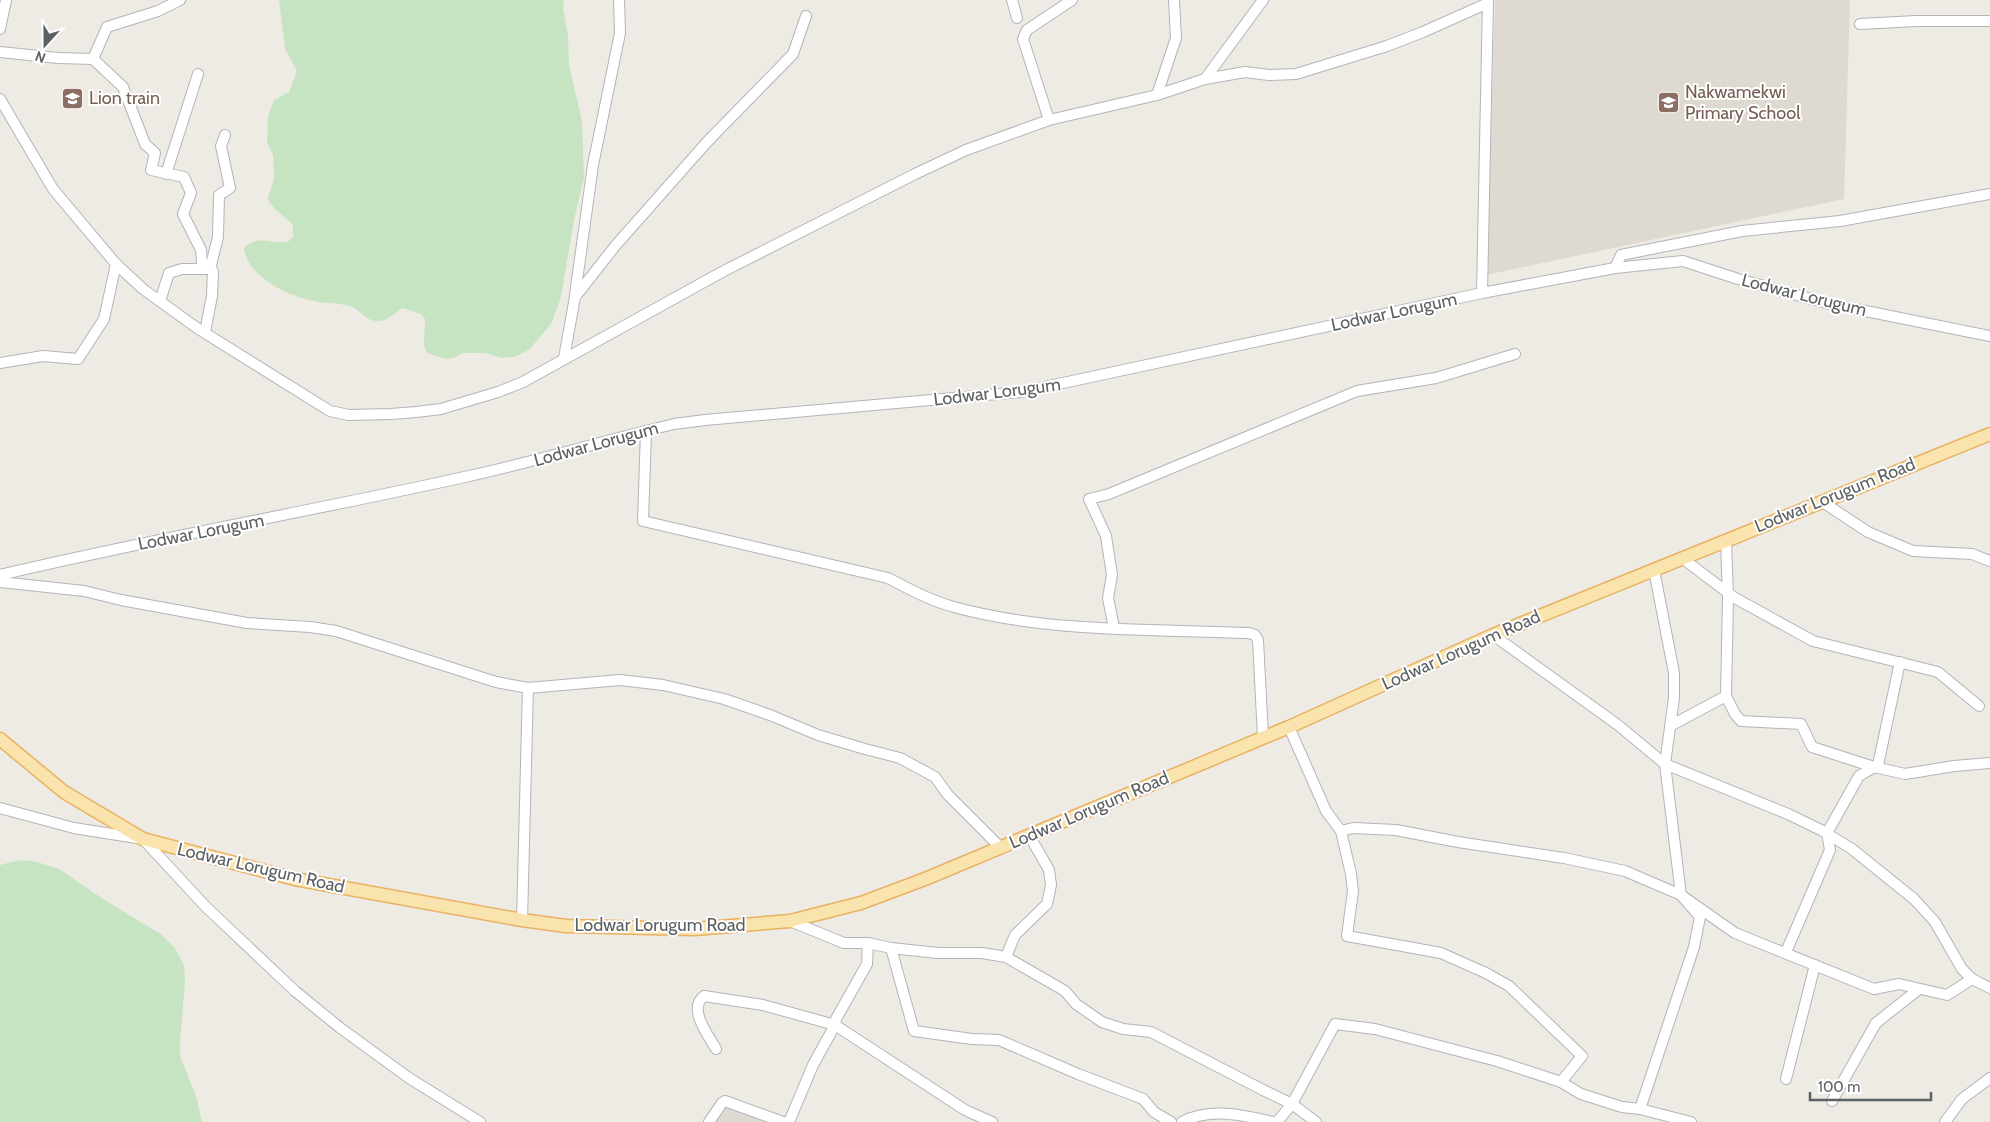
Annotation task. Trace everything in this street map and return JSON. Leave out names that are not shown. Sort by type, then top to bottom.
[{"type":"main road","name":"Lodwar Lorugum Road","points":[[0,739],[64,792],[143,839],[295,879],[522,920],[566,926],[684,929],[745,926],[790,921],[861,903],[925,879],[1289,727],[1493,635],[1990,434]]},
{"type":"street","points":[[0,29],[6,0]]},
{"type":"street","points":[[93,59],[107,27],[158,11],[180,0]]},
{"type":"street","points":[[564,358],[575,297],[593,165],[620,33],[619,0]]},
{"type":"street","points":[[1012,0],[1017,18]]},
{"type":"street","points":[[1048,120],[1023,39],[1027,30],[1072,0]]},
{"type":"street","points":[[1157,95],[1176,38],[1174,0]]},
{"type":"street","points":[[1204,79],[1263,0]]},
{"type":"street","points":[[0,99],[53,189],[116,264],[160,301],[205,332],[330,411],[349,414],[391,414],[441,409],[515,385],[722,272],[914,174],[966,150],[1048,120],[1157,95],[1204,79],[1245,72],[1269,76],[1296,74],[1387,46],[1423,32],[1488,1],[1482,293]]},
{"type":"street","points":[[575,297],[616,245],[707,142],[793,54],[806,16]]},
{"type":"street","points":[[1860,24],[1916,21],[1990,21]]},
{"type":"street","points":[[0,52],[58,58],[93,59],[123,87],[146,144],[155,153],[151,170],[184,177],[191,193],[183,214],[201,250],[202,263],[213,271],[212,296],[205,332]]},
{"type":"street","points":[[166,174],[198,74]]},
{"type":"street","points":[[210,269],[218,237],[219,195],[230,188],[221,146],[225,135]]},
{"type":"street","points":[[1615,268],[1621,255],[1742,231],[1840,221],[1990,194]]},
{"type":"street","name":"Lodwar Lorugum","points":[[0,575],[97,552],[469,476],[646,431],[705,420],[1021,392],[1482,293],[1615,268],[1683,261],[1738,279],[1826,303],[1990,336]]},
{"type":"street","points":[[0,363],[34,356],[78,359],[104,319],[116,264]]},
{"type":"street","points":[[160,301],[169,273],[182,269],[210,269]]},
{"type":"street","points":[[1114,628],[1108,598],[1112,575],[1106,536],[1090,499],[1109,494],[1357,391],[1436,378],[1515,354]]},
{"type":"street","points":[[646,431],[643,521],[888,578],[909,589],[961,609],[1060,626],[1249,633],[1255,635],[1258,640],[1263,737]]},
{"type":"street","points":[[1821,502],[1868,532],[1913,551],[1972,554],[1990,561]]},
{"type":"street","points":[[1726,540],[1728,592],[1726,696],[1735,714],[1741,721],[1801,724],[1812,747],[1874,767],[1906,774],[1954,766],[1990,763]]},
{"type":"street","points":[[1682,558],[1728,592],[1813,641],[1938,672],[1979,706]]},
{"type":"street","points":[[1640,1109],[1694,946],[1700,917],[1681,895],[1666,764],[1674,698],[1674,673],[1654,570]]},
{"type":"street","points":[[0,582],[84,591],[121,600],[247,623],[310,627],[336,631],[479,677],[528,688],[620,680],[663,686],[724,699],[770,715],[818,735],[900,758],[935,777],[948,796],[1000,847]]},
{"type":"street","points":[[1493,635],[1618,725],[1666,764],[1788,814],[1827,833],[1852,849],[1914,899],[1935,922],[1952,948],[1962,970],[1972,979],[1990,988]]},
{"type":"street","points":[[1786,952],[1830,850],[1827,833],[1859,776],[1878,765],[1900,662]]},
{"type":"street","points":[[522,920],[528,688]]},
{"type":"street","points":[[1670,726],[1726,696]]},
{"type":"street","points":[[1289,727],[1326,811],[1341,831],[1351,874],[1352,891],[1347,936],[1441,953],[1509,986],[1582,1056],[1561,1082]]},
{"type":"street","points":[[0,808],[74,828],[143,839],[206,907],[295,991],[408,1078],[480,1122]]},
{"type":"street","points":[[1341,831],[1353,828],[1396,830],[1564,858],[1625,871],[1681,895],[1735,933],[1786,952],[1874,990],[1899,984],[1947,995],[1972,979]]},
{"type":"street","points":[[1006,957],[1015,935],[1048,904],[1051,885],[1049,870],[1029,835]]},
{"type":"street","points":[[790,921],[844,943],[868,943],[891,948],[938,953],[964,951],[1006,957],[1065,991],[1076,1004],[1102,1022],[1123,1029],[1151,1032],[1292,1104],[1316,1122]]},
{"type":"street","points":[[789,1122],[813,1066],[835,1025],[836,1019],[867,964],[868,943]]},
{"type":"street","points":[[891,948],[914,1031],[972,1039],[1000,1040],[1078,1074],[1143,1098],[1154,1112],[1171,1122]]},
{"type":"street","points":[[1786,1079],[1815,964]]},
{"type":"street","points":[[1832,1101],[1876,1023],[1919,989]]},
{"type":"street","points":[[716,1049],[697,1012],[700,999],[704,996],[763,1005],[835,1025],[965,1110],[992,1122]]},
{"type":"street","points":[[1277,1122],[1292,1104],[1335,1024],[1375,1029],[1497,1062],[1561,1082],[1581,1094],[1622,1107],[1640,1109],[1690,1122]]},
{"type":"street","points":[[1945,1122],[1962,1099],[1990,1078]]},
{"type":"street","points":[[709,1122],[722,1103],[726,1101],[784,1122]]},
{"type":"street","points":[[1182,1122],[1194,1116],[1210,1113],[1242,1115],[1273,1122]]},
{"type":"shaded area","name":"Nakwamekwi Primary School","points":[[1495,0],[1850,0],[1844,199],[1486,275]]},
{"type":"shaded area","points":[[727,1103],[772,1122],[714,1122]]},
{"type":"green space","points":[[279,0],[564,0],[563,8],[568,35],[569,65],[582,121],[584,178],[574,220],[561,297],[551,324],[530,349],[515,357],[501,358],[486,353],[462,353],[454,358],[446,359],[427,353],[424,345],[425,319],[421,314],[402,308],[385,320],[370,320],[347,305],[319,302],[293,295],[271,284],[253,268],[244,248],[249,244],[259,240],[288,242],[293,236],[293,225],[275,209],[269,202],[268,197],[274,179],[273,155],[267,142],[268,116],[274,100],[289,92],[296,74],[296,69],[285,49]]},
{"type":"green space","points":[[20,860],[37,862],[59,869],[103,899],[162,935],[175,948],[184,965],[185,983],[180,1056],[196,1096],[202,1122],[0,1122],[0,865]]},
{"type":"place","name":"Lion train","points":[[73,98]]},
{"type":"place","name":"Nakwamekwi Primary School","points":[[1669,102]]}]
